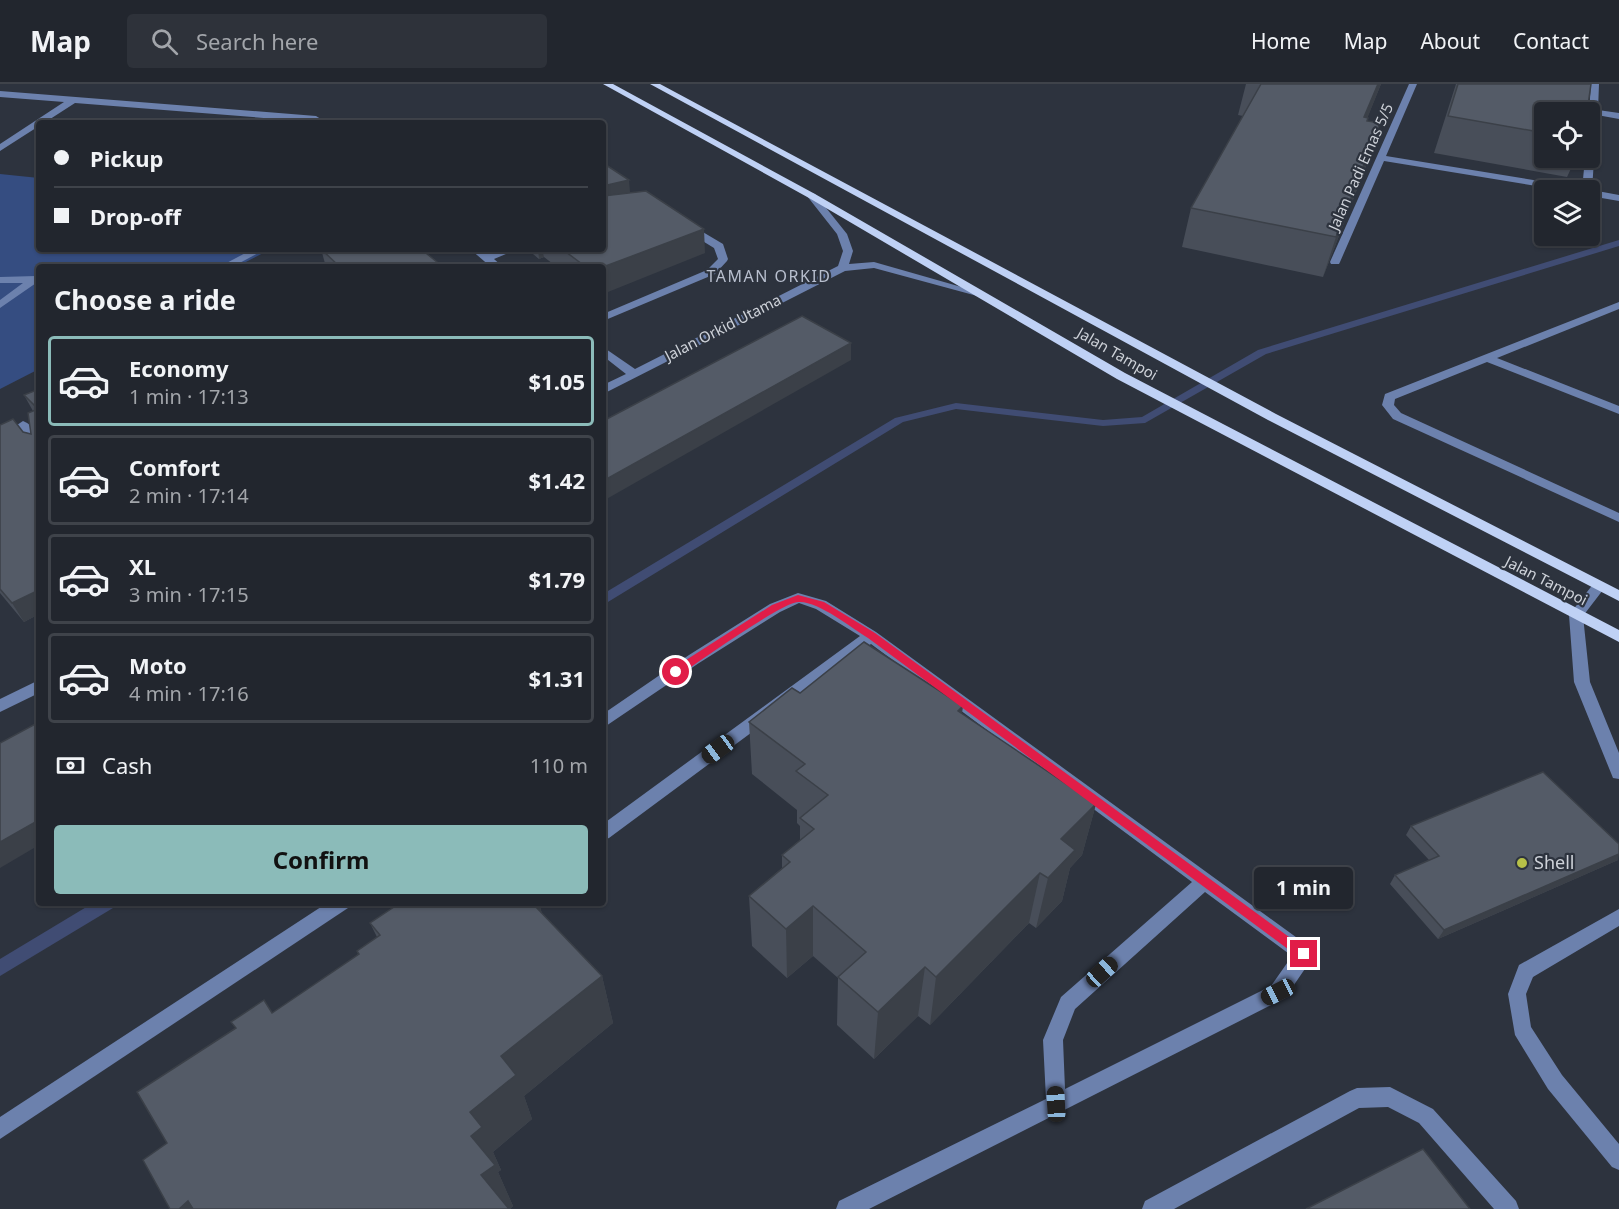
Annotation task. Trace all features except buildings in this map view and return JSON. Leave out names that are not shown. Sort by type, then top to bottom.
[{"type":"main road","name":"Jalan Tampoi","points":[[607,84],[812,196],[984,294],[1121,376],[1619,637]]},
{"type":"main road","name":"Jalan Tampoi","points":[[654,84],[1272,417],[1619,596]]},
{"type":"street","name":"Jalan Padi Emas 5/5","points":[[1335,262],[1413,84]]},
{"type":"street","points":[[1594,102],[1595,84]]},
{"type":"street","points":[[0,94],[318,120]]},
{"type":"street","points":[[43,120],[73,100]]},
{"type":"street","points":[[1600,113],[1619,116]]},
{"type":"street","points":[[0,148],[36,124]]},
{"type":"street","points":[[1381,158],[1534,183]]},
{"type":"street","points":[[1600,194],[1619,198]]},
{"type":"street","points":[[812,196],[842,234],[848,251],[843,268]]},
{"type":"street","points":[[606,317],[711,272],[723,259],[718,246],[674,219]]},
{"type":"street","points":[[230,264],[255,252]]},
{"type":"street","points":[[479,252],[494,264]]},
{"type":"street","points":[[487,258],[504,252]]},
{"type":"street","name":"Jalan Orkid Utama","points":[[606,388],[843,268],[874,265],[984,294]]},
{"type":"street","points":[[0,280],[36,279]]},
{"type":"street","points":[[0,305],[36,280]]},
{"type":"street","points":[[1619,305],[1389,398],[1388,405],[1397,416],[1619,518]]},
{"type":"street","points":[[606,352],[633,374]]},
{"type":"street","points":[[1489,359],[1619,410]]},
{"type":"street","points":[[22,425],[36,442]]},
{"type":"street","points":[[1599,586],[1576,615],[1582,682],[1619,773]]},
{"type":"street","points":[[606,720],[694,659],[775,608],[798,598],[821,605],[871,636],[1304,954],[1278,992],[847,1209]]},
{"type":"street","points":[[606,831],[871,636]]},
{"type":"street","points":[[0,706],[36,688]]},
{"type":"street","points":[[1056,1104],[1053,1040],[1068,1003],[1205,881]]},
{"type":"street","points":[[0,1129],[337,906]]},
{"type":"street","points":[[1619,917],[1526,971],[1516,994],[1522,1029],[1555,1082],[1619,1160]]},
{"type":"street","points":[[1154,1209],[1357,1098],[1390,1097],[1426,1116],[1508,1209]]},
{"type":"shaded area","points":[[0,174],[36,178],[36,252],[265,252],[242,264],[36,264],[36,371],[0,389]]},
{"type":"waterway","points":[[606,598],[899,420],[956,406],[1103,423],[1145,420],[1262,352],[1619,243]]},
{"type":"waterway","points":[[0,968],[102,906]]},
{"type":"place","name":"Shell","points":[[1522,863]]},
{"type":"district","name":"TAMAN ORKID","points":[[769,276]]},
{"type":"route","points":[[676,672],[775,608],[798,598],[821,605],[871,636],[1304,954]]}]
